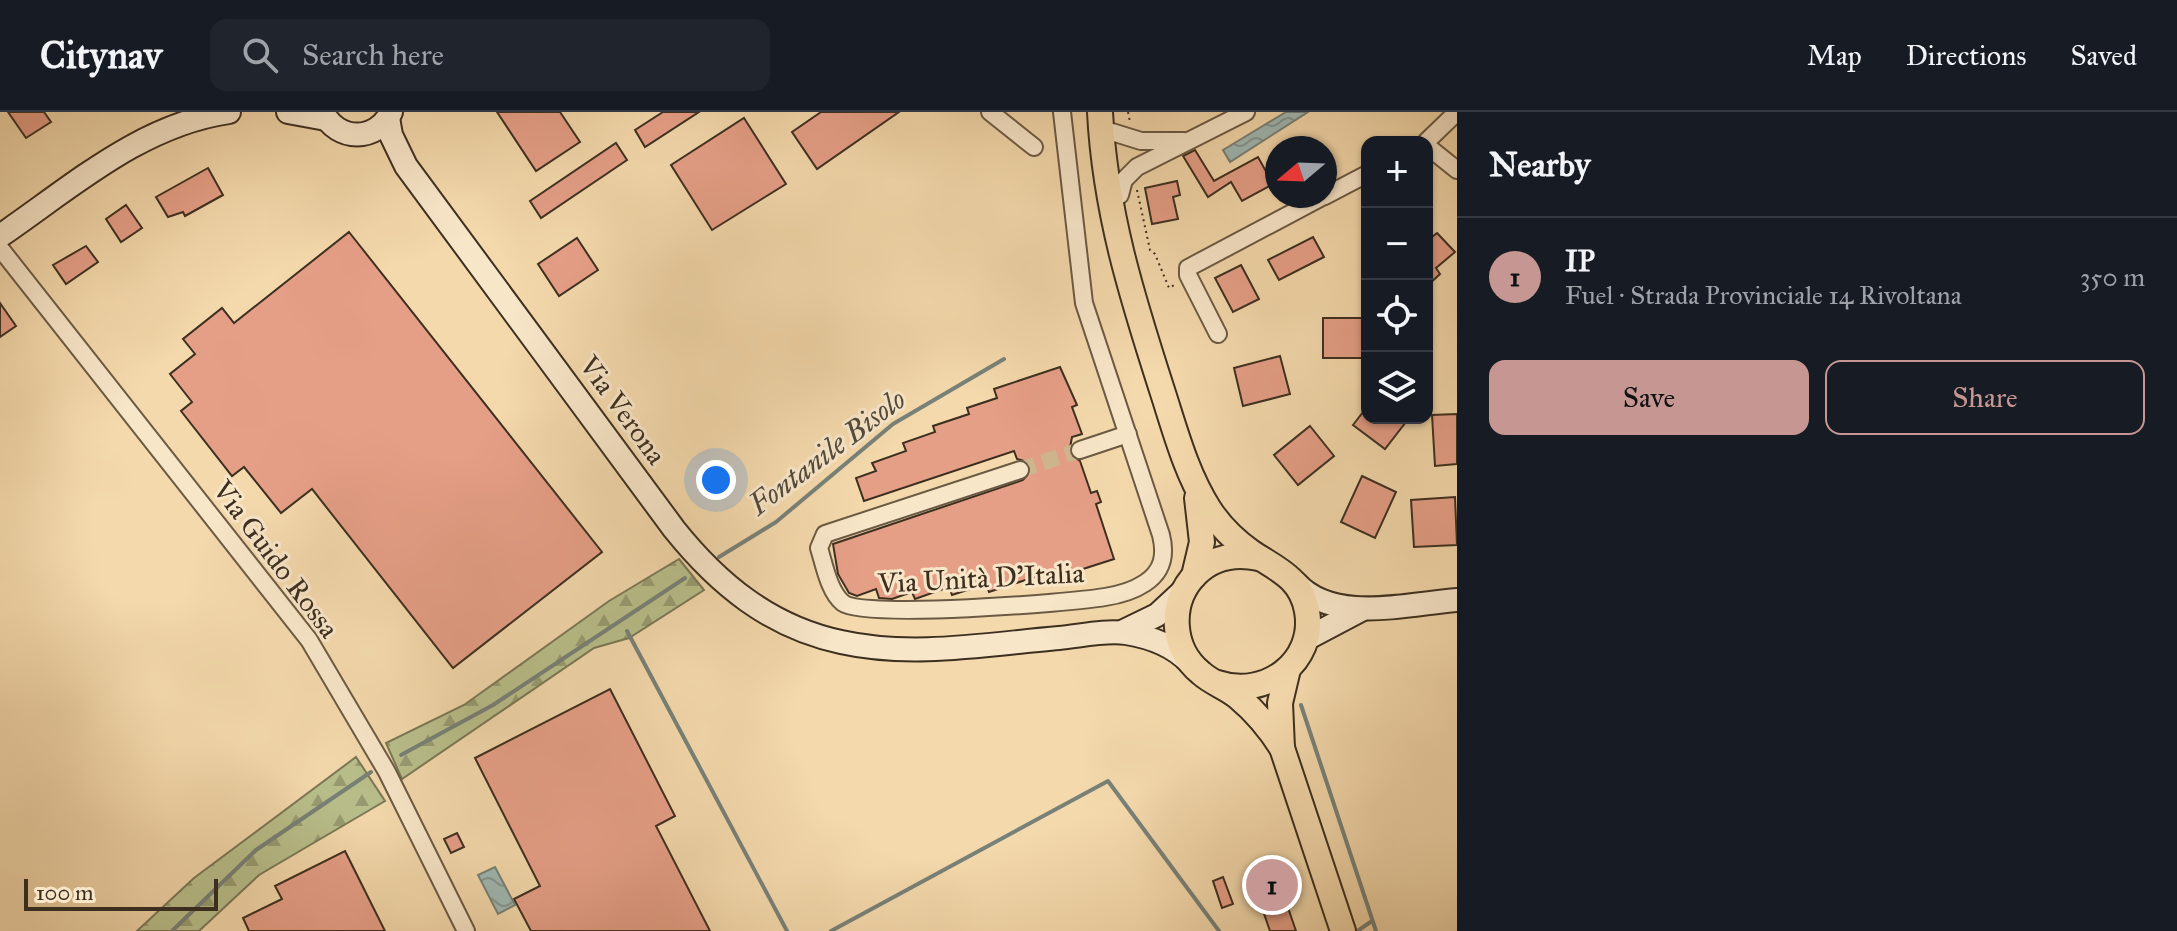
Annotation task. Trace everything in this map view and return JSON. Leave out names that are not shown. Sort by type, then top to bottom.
[{"type":"main road","points":[[1108,119],[1128,190],[1139,313]]},
{"type":"main road","points":[[1108,119],[1118,251],[1195,483],[1203,536],[1177,611],[1176,629],[1191,664],[1258,715],[1282,748]]},
{"type":"main road","points":[[1195,483],[1223,527],[1244,547],[1267,560],[1296,583],[1307,609],[1306,639],[1288,669],[1280,703],[1282,748],[1343,931]]},
{"type":"main road","points":[[1189,583],[1227,557],[1250,556],[1267,560]]},
{"type":"main road","points":[[1218,683],[1239,688],[1257,686],[1288,669]]},
{"type":"street","points":[[0,236],[139,140],[174,124],[229,112]]},
{"type":"street","name":"Via Verona","points":[[288,112],[325,116],[334,128],[355,136],[406,166]]},
{"type":"street","points":[[990,112],[1034,147]]},
{"type":"street","name":"Via Unità D'Italia","points":[[1020,470],[825,534],[819,548],[836,596],[857,609],[895,611],[1094,599],[1142,584],[1158,570],[1164,550],[1082,292],[1062,112]]},
{"type":"street","points":[[1128,190],[1122,183],[1134,170],[1246,112]]},
{"type":"street","points":[[1433,137],[1457,112]]},
{"type":"street","points":[[355,136],[374,131],[389,115]]},
{"type":"street","name":"Via Verona","points":[[389,115],[406,166],[680,538],[722,582],[757,608],[827,639],[883,648],[943,647],[1122,632],[1163,643],[1191,664]]},
{"type":"street","points":[[1108,119],[1141,141],[1190,141]]},
{"type":"street","points":[[1433,150],[1457,170]]},
{"type":"street","points":[[1337,190],[1361,177]]},
{"type":"street","points":[[1218,334],[1188,275],[1188,268],[1302,208]]},
{"type":"street","name":"Via Guido Rossa","points":[[0,248],[309,640],[387,772],[466,931]]},
{"type":"street","points":[[1080,450],[1128,434]]},
{"type":"street","name":"Via Verona","points":[[1122,632],[1157,615],[1189,583]]},
{"type":"street","points":[[1296,583],[1326,604],[1368,607],[1457,600]]},
{"type":"street","points":[[1306,639],[1368,607]]},
{"type":"path","points":[[1128,112],[1128,121],[1141,141]]},
{"type":"path","points":[[1128,190],[1150,250],[1155,254],[1169,288]]},
{"type":"green space","points":[[679,559],[704,590],[629,638],[594,648],[402,779],[386,743],[464,705],[609,601]]},
{"type":"green space","points":[[356,757],[385,801],[259,875],[199,931],[137,931],[194,878]]},
{"type":"water","points":[[1286,112],[1308,112],[1271,136],[1265,136],[1265,140],[1230,162],[1223,150]]},
{"type":"water","points":[[495,867],[515,905],[498,914],[478,875]]},
{"type":"building","points":[[8,112],[44,112],[51,122],[26,138]]},
{"type":"building","points":[[497,112],[560,112],[580,142],[536,171]]},
{"type":"building","points":[[663,112],[699,112],[645,147],[635,130]]},
{"type":"building","points":[[821,112],[899,112],[817,169],[792,132]]},
{"type":"building","points":[[744,118],[786,184],[712,230],[671,165]]},
{"type":"building","points":[[616,143],[627,160],[541,218],[530,201]]},
{"type":"building","points":[[1195,150],[1214,181],[1258,157],[1265,170],[1265,188],[1242,201],[1231,182],[1208,197],[1183,156]]},
{"type":"building","points":[[208,168],[223,195],[185,216],[183,212],[168,217],[156,197]]},
{"type":"building","points":[[1177,181],[1180,195],[1173,197],[1178,219],[1152,224],[1145,188]]},
{"type":"building","points":[[126,205],[142,228],[121,242],[106,219]]},
{"type":"building","points":[[349,232],[602,552],[453,668],[312,489],[281,513],[244,467],[232,476],[181,411],[192,402],[170,374],[195,354],[183,339],[222,308],[234,323]]},
{"type":"building","points":[[1437,233],[1455,252],[1436,268],[1440,274],[1433,280],[1433,280],[1433,236]]},
{"type":"building","points":[[1313,237],[1324,257],[1279,280],[1268,260]]},
{"type":"building","points":[[577,238],[598,270],[559,296],[538,264]]},
{"type":"building","points":[[86,246],[98,262],[66,284],[53,265]]},
{"type":"building","points":[[1241,265],[1259,299],[1233,312],[1215,278]]},
{"type":"building","points":[[0,303],[16,326],[0,337]]},
{"type":"building","points":[[1323,318],[1361,318],[1361,358],[1323,358]]},
{"type":"building","points":[[1280,356],[1290,394],[1243,406],[1234,368]]},
{"type":"building","points":[[1060,367],[1077,405],[1072,407],[1082,434],[1072,437],[1069,453],[1080,461],[1091,493],[1097,491],[1101,502],[1096,504],[1114,559],[1055,578],[1053,571],[989,592],[986,584],[952,595],[949,587],[915,599],[912,592],[892,599],[879,598],[876,589],[857,596],[849,593],[838,574],[833,544],[1023,480],[1031,471],[1028,462],[1017,459],[1014,451],[864,501],[856,478],[876,471],[872,463],[906,451],[903,443],[935,432],[933,426],[969,414],[967,408],[997,398],[994,389]]},
{"type":"building","points":[[1457,414],[1457,464],[1435,466],[1433,415]]},
{"type":"building","points":[[1361,415],[1361,424],[1404,424],[1385,449],[1353,425]]},
{"type":"building","points":[[1310,426],[1334,456],[1298,485],[1274,455]]},
{"type":"building","points":[[1362,476],[1396,492],[1375,538],[1341,522]]},
{"type":"building","points":[[1455,497],[1457,545],[1414,547],[1411,500]]},
{"type":"building","points":[[610,689],[675,816],[656,826],[710,931],[531,931],[514,899],[540,886],[475,758]]},
{"type":"building","points":[[457,833],[464,847],[451,853],[444,839]]},
{"type":"building","points":[[345,851],[385,931],[249,931],[243,918],[282,899],[275,886]]},
{"type":"building","points":[[1284,872],[1293,897],[1285,899],[1296,931],[1270,931],[1250,873]]},
{"type":"building","points":[[1223,877],[1233,904],[1222,908],[1213,881]]},
{"type":"waterway","name":"Fontanile Bisolo","points":[[719,557],[776,522],[893,424],[1004,359]]},
{"type":"waterway","name":"Fontanile Bisolo","points":[[401,755],[493,705],[685,578]]},
{"type":"waterway","points":[[627,631],[787,931]]},
{"type":"waterway","points":[[1301,705],[1376,931]]},
{"type":"waterway","name":"Fontanile Bisolo","points":[[172,931],[256,850],[371,772]]},
{"type":"waterway","points":[[831,931],[1108,781],[1219,931]]},
{"type":"waterway","points":[[1359,930],[1372,921]]},
{"type":"tunnel","points":[[1020,470],[1080,450]]},
{"type":"place","name":"IP","points":[[1272,885]]}]
